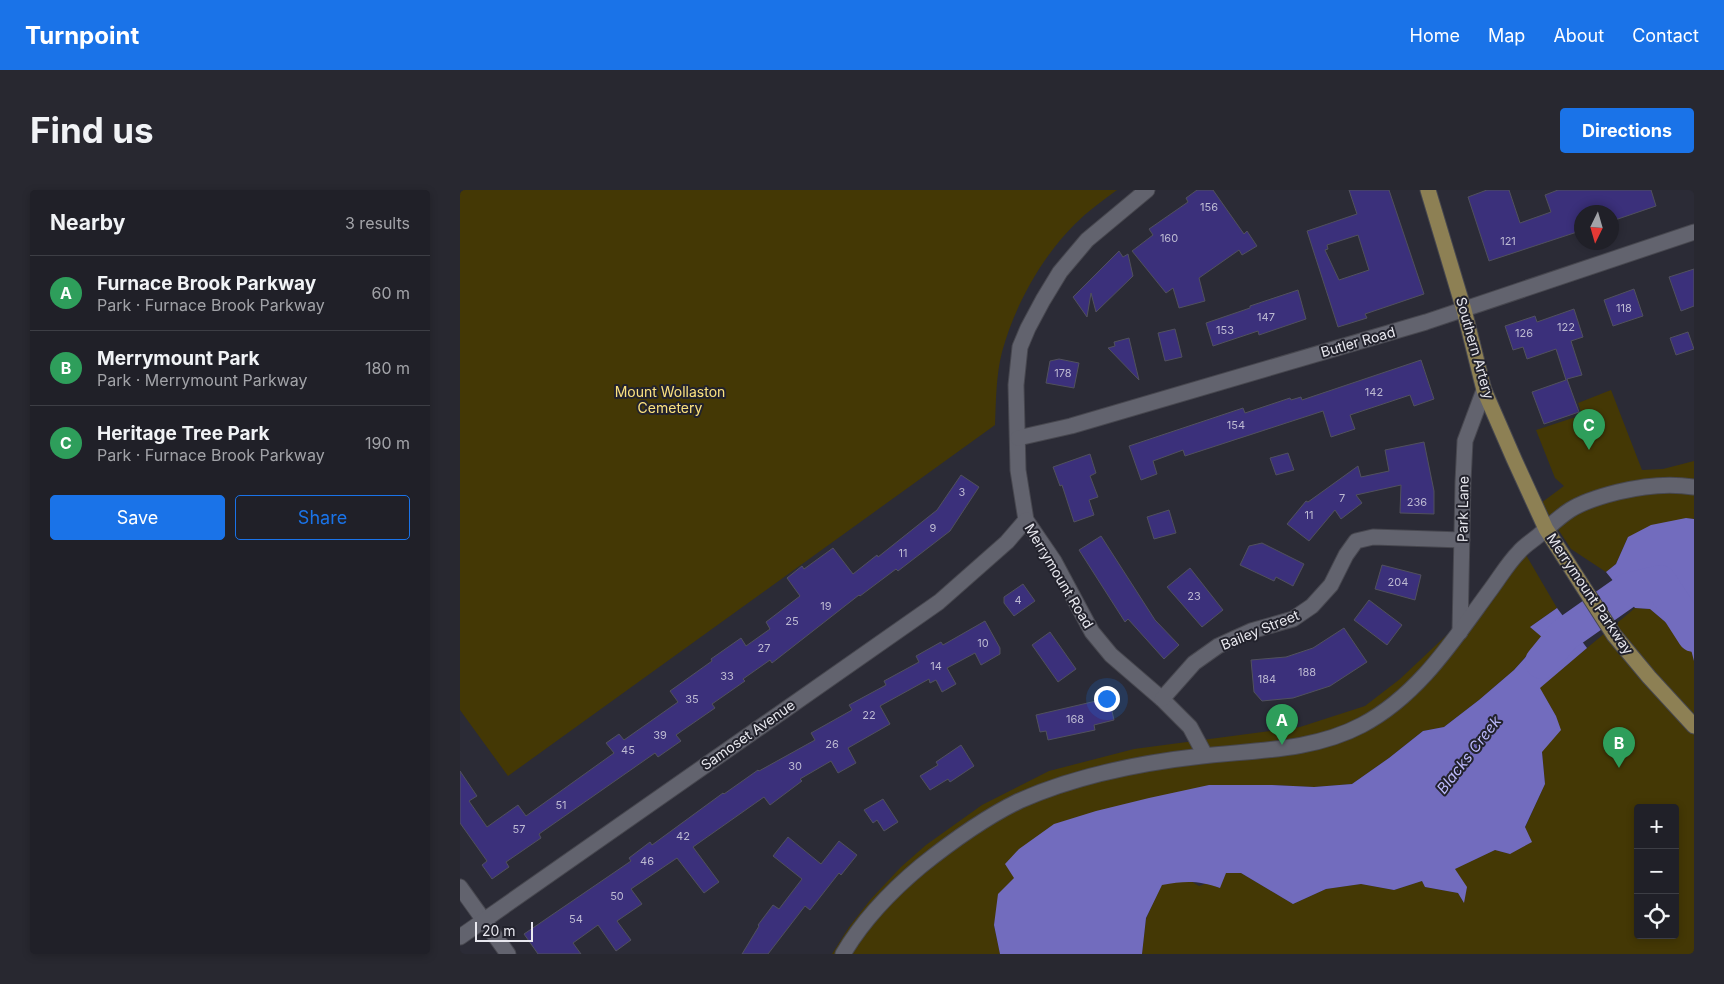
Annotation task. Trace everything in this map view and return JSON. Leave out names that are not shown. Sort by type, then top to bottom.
[{"type":"main road","name":"Southern Artery","points":[[1428,190],[1464,310],[1484,390],[1546,529]]},
{"type":"main road","name":"Merrymount Parkway","points":[[1546,529],[1614,635],[1649,678],[1694,726]]},
{"type":"street","name":"Merrymount Road","points":[[1147,190],[1088,240],[1060,272],[1028,328],[1020,347],[1017,368],[1015,408],[1018,438],[1018,470],[1026,520],[1054,561],[1092,632],[1111,655],[1162,699],[1190,727],[1205,756]]},
{"type":"street","name":"Butler Road","points":[[1018,438],[1072,426],[1464,310],[1694,232]]},
{"type":"street","name":"Park Lane","points":[[1460,632],[1465,441],[1484,390]]},
{"type":"street","points":[[843,954],[871,916],[904,880],[944,848],[984,820],[1018,802],[1063,784],[1105,771],[1166,760],[1287,748],[1324,740],[1361,726],[1390,708],[1413,688],[1435,665],[1518,552],[1571,509],[1598,497],[1631,489],[1660,485],[1694,487]]},
{"type":"street","name":"Samoset Avenue","points":[[460,937],[939,602],[1007,542],[1026,520]]},
{"type":"street","name":"Bailey Street","points":[[1162,699],[1194,663],[1218,646],[1251,631],[1293,619],[1312,606],[1331,585],[1346,555],[1356,541],[1373,537],[1462,540]]},
{"type":"street","points":[[460,887],[508,954]]},
{"type":"green space","name":"Mount Wollaston Cemetery","points":[[460,190],[1117,190],[1085,215],[1063,237],[1040,267],[1022,300],[1007,334],[1000,361],[995,425],[508,776],[460,710]]},
{"type":"green space","points":[[1611,390],[1642,470],[1663,469],[1694,461],[1694,519],[1686,518],[1628,537],[1616,564],[1606,572],[1571,549],[1541,503],[1564,486],[1555,478],[1536,430],[1582,415],[1578,403]]},
{"type":"green space","points":[[1519,543],[1557,608],[1530,627],[1543,637],[1514,670],[1444,727],[1423,731],[1352,784],[1314,787],[1209,785],[1014,878],[994,925],[1000,954],[832,954],[849,927],[871,899],[901,867],[926,845],[982,805],[1049,771],[1134,749],[1300,727],[1365,706],[1400,679],[1452,630],[1504,557]]},
{"type":"green space","points":[[1635,608],[1650,609],[1689,642],[1694,661],[1694,954],[1142,954],[1146,919],[1162,884],[1189,880],[1199,886],[1208,883],[1220,888],[1225,873],[1241,873],[1293,904],[1326,889],[1361,884],[1394,890],[1422,881],[1425,887],[1458,893],[1463,902],[1454,869],[1495,850],[1510,854],[1525,828],[1545,784],[1542,751],[1556,716],[1539,688]]},
{"type":"water","points":[[1686,518],[1694,519],[1694,661],[1689,642],[1650,609],[1635,608],[1606,572],[1616,564],[1628,537],[1651,525]]},
{"type":"water","points":[[1557,608],[1587,648],[1540,688],[1556,716],[1561,730],[1542,752],[1545,784],[1525,827],[1532,842],[1510,854],[1495,850],[1455,869],[1467,887],[1464,903],[1458,893],[1425,887],[1422,881],[1394,890],[1361,884],[1326,889],[1293,904],[1241,873],[1226,873],[1220,888],[1191,882],[1162,885],[1146,918],[1142,954],[1000,954],[994,925],[998,894],[1014,878],[1005,864],[1019,849],[1054,824],[1096,811],[1209,785],[1314,787],[1352,784],[1423,731],[1444,727],[1514,670],[1543,638],[1530,627]]},
{"type":"building","points":[[1197,190],[1213,190],[1244,234],[1247,231],[1257,246],[1242,255],[1239,250],[1199,278],[1205,301],[1179,308],[1173,288],[1166,293],[1132,251],[1153,235],[1149,229],[1188,202],[1186,198]]},
{"type":"building","points":[[1349,190],[1389,190],[1424,294],[1365,314],[1367,318],[1338,327],[1307,231],[1357,214]],"holes":[[[1358,235],[1369,270],[1339,280],[1325,250],[1328,249],[1327,245]]]},
{"type":"building","points":[[1487,190],[1509,190],[1520,223],[1551,212],[1545,195],[1558,190],[1651,190],[1656,206],[1619,219],[1619,205],[1574,205],[1574,233],[1489,261],[1468,197]]},
{"type":"building","points":[[1119,251],[1123,257],[1128,254],[1133,276],[1096,312],[1091,293],[1087,317],[1073,297]]},
{"type":"building","points":[[1694,269],[1694,306],[1681,311],[1669,277]]},
{"type":"building","points":[[1634,289],[1643,316],[1613,326],[1604,300]]},
{"type":"building","points":[[1298,290],[1306,319],[1259,335],[1258,331],[1213,346],[1206,323]]},
{"type":"building","points":[[1574,309],[1583,337],[1571,341],[1582,375],[1567,379],[1579,412],[1544,424],[1532,392],[1566,380],[1556,349],[1527,359],[1523,347],[1513,350],[1505,326],[1535,316],[1537,322]]},
{"type":"building","points":[[1175,329],[1182,357],[1165,361],[1158,333]]},
{"type":"building","points":[[1688,332],[1694,349],[1676,355],[1670,338]]},
{"type":"building","points":[[1129,338],[1139,380],[1108,348],[1115,346],[1114,342]]},
{"type":"building","points":[[1059,359],[1079,363],[1074,388],[1046,383],[1050,361]]},
{"type":"building","points":[[1421,360],[1434,399],[1414,406],[1410,395],[1350,415],[1355,429],[1331,437],[1323,411],[1185,456],[1183,450],[1153,461],[1157,474],[1141,480],[1129,446],[1243,408],[1245,413],[1290,398],[1291,400],[1301,397],[1302,400]]},
{"type":"building","points":[[1424,442],[1434,491],[1434,514],[1400,513],[1401,485],[1356,495],[1362,503],[1341,519],[1335,510],[1309,541],[1287,524],[1306,501],[1308,502],[1358,466],[1361,477],[1389,471],[1385,450]]},
{"type":"building","points":[[1288,453],[1294,470],[1276,475],[1270,458]]},
{"type":"building","points":[[1090,454],[1096,473],[1090,476],[1098,497],[1089,500],[1094,515],[1074,522],[1062,485],[1060,486],[1053,467]]},
{"type":"building","points":[[961,475],[979,487],[950,531],[898,571],[896,569],[859,595],[772,663],[770,660],[743,679],[745,681],[712,704],[715,708],[676,735],[681,741],[658,757],[655,753],[539,834],[541,838],[506,862],[509,867],[492,879],[482,865],[487,861],[460,823],[460,771],[477,796],[469,801],[487,827],[518,805],[526,816],[614,753],[606,743],[619,734],[624,740],[678,702],[670,691],[712,661],[711,659],[741,638],[746,646],[770,629],[766,622],[800,596],[787,578],[802,566],[804,569],[833,548],[853,574],[877,555],[878,557],[937,510]]},
{"type":"building","points":[[1169,510],[1176,533],[1154,539],[1147,517]]},
{"type":"building","points":[[1101,536],[1155,620],[1179,645],[1164,659],[1128,619],[1125,622],[1079,550]]},
{"type":"building","points":[[1262,543],[1304,564],[1293,586],[1276,577],[1274,581],[1240,565],[1249,546]]},
{"type":"building","points":[[1382,565],[1421,575],[1415,600],[1375,589]]},
{"type":"building","points":[[1190,568],[1223,610],[1202,627],[1167,587]]},
{"type":"building","points":[[1023,584],[1035,601],[1014,616],[1004,603],[1004,597]]},
{"type":"building","points":[[1369,600],[1402,625],[1387,645],[1354,620]]},
{"type":"building","points":[[985,621],[1000,648],[1000,654],[981,665],[975,653],[947,668],[956,684],[942,692],[936,680],[930,683],[929,679],[880,706],[890,724],[848,748],[856,763],[838,773],[831,761],[800,779],[802,781],[770,805],[764,797],[693,847],[719,882],[704,893],[677,858],[631,889],[642,904],[617,921],[631,940],[616,951],[598,925],[573,943],[581,954],[538,954],[524,934],[631,861],[629,858],[650,842],[652,845],[723,793],[758,770],[815,740],[811,733],[852,710],[849,705],[886,685],[884,681],[919,662],[916,656],[941,642],[943,645]]},
{"type":"building","points":[[1344,628],[1367,662],[1330,686],[1293,698],[1262,701],[1254,692],[1251,660],[1286,657],[1313,648]]},
{"type":"building","points":[[1050,632],[1076,669],[1058,682],[1032,645]]},
{"type":"building","points":[[1109,698],[1114,720],[1094,725],[1095,730],[1048,740],[1046,731],[1040,732],[1036,715]]},
{"type":"building","points":[[961,745],[974,766],[950,782],[948,779],[930,790],[920,776],[938,765],[936,762]]},
{"type":"building","points":[[883,799],[898,822],[884,831],[877,820],[873,823],[864,810]]},
{"type":"building","points":[[788,837],[821,864],[839,841],[857,855],[841,875],[839,873],[810,910],[805,906],[768,954],[742,954],[758,925],[773,905],[779,909],[802,879],[773,856]]},
{"type":"waterway","name":"Blacks Creek","points":[[1542,662],[1564,635],[1628,590],[1660,582],[1694,635]]},
{"type":"place","name":"Heritage Tree Park","points":[[1589,450]]},
{"type":"place","name":"Furnace Brook Parkway","points":[[1282,745]]},
{"type":"place","name":"Merrymount Park","points":[[1619,768]]}]
